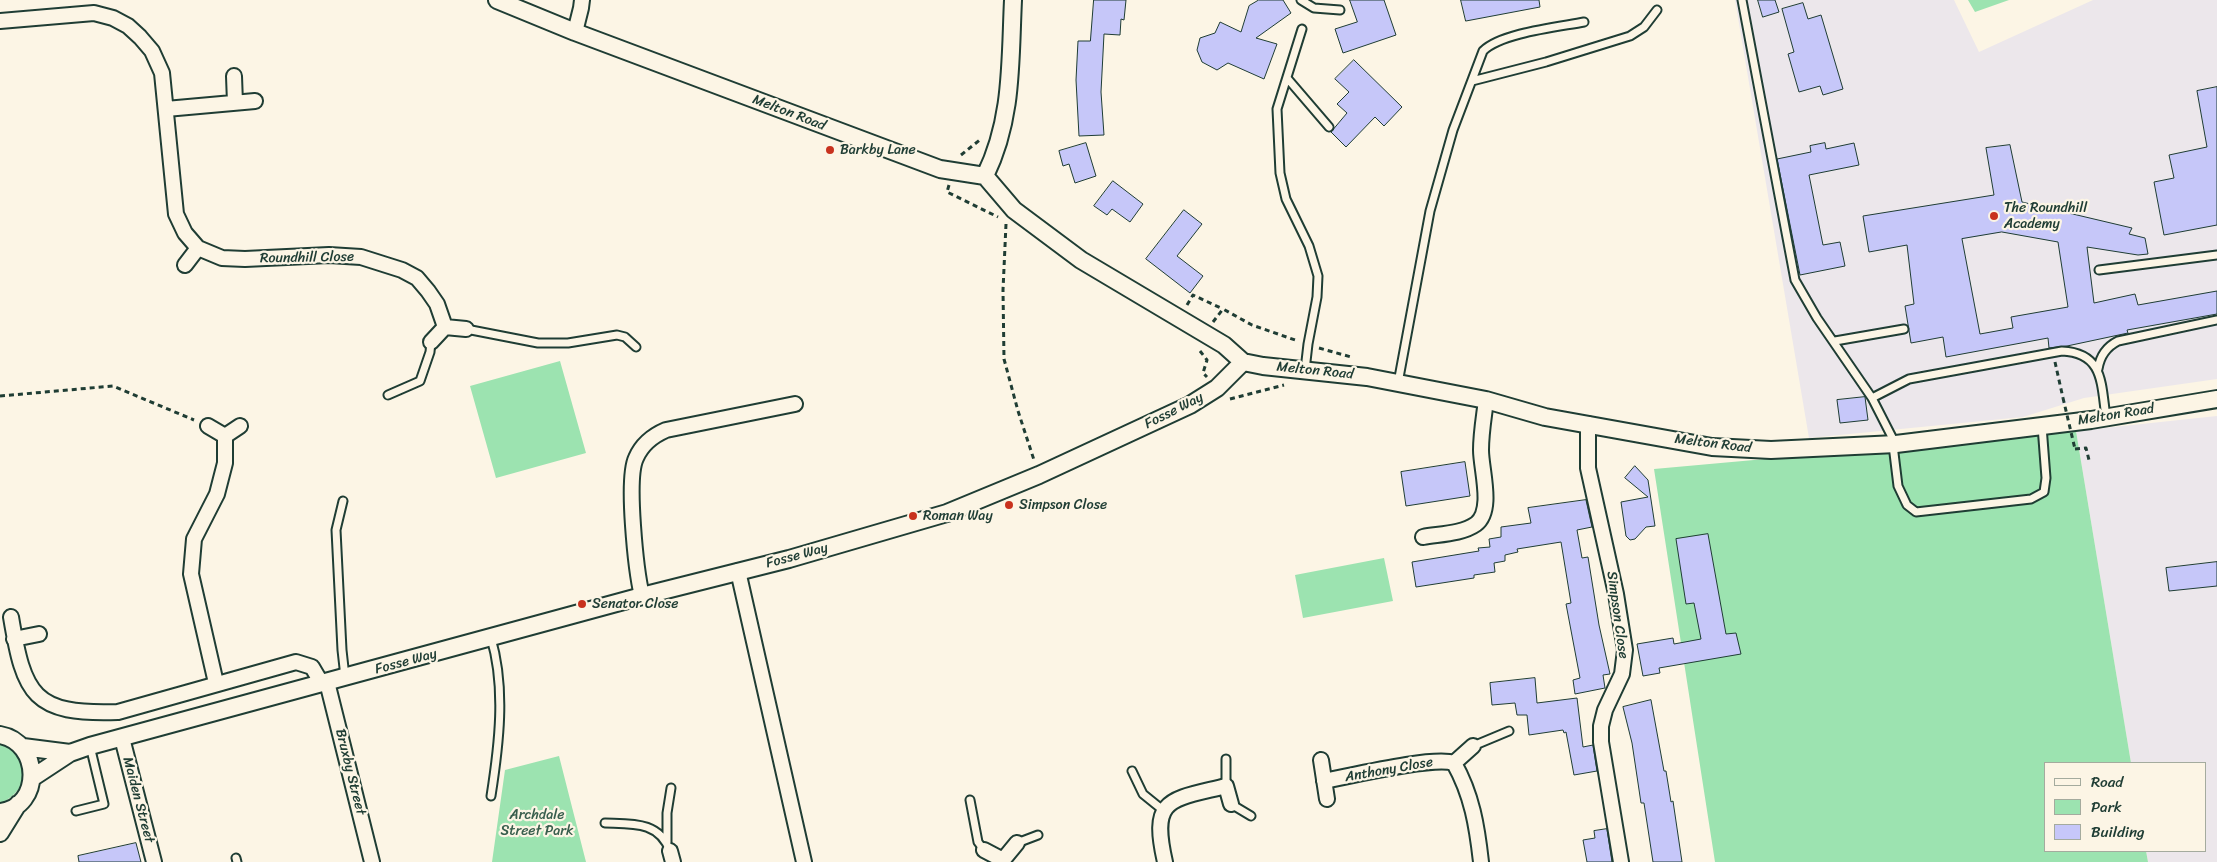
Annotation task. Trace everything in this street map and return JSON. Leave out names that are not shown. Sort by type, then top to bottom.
[{"type":"street","name":"Melton Road","points":[[497,0],[575,32],[940,169],[985,176]]},
{"type":"street","points":[[575,32],[582,8],[582,0]]},
{"type":"street","points":[[1013,0],[1008,109],[996,153],[985,176],[1014,210],[1080,260],[1224,345],[1244,362]]},
{"type":"street","name":"Roundhill Close","points":[[0,22],[94,14],[113,18],[128,26],[152,51],[162,73],[176,214],[185,233],[198,248],[222,258],[245,260],[329,255],[361,257],[388,265],[417,278],[437,304],[445,327]]},
{"type":"street","points":[[234,76],[235,103]]},
{"type":"street","points":[[166,109],[255,101]]},
{"type":"street","points":[[185,265],[198,248]]},
{"type":"street","points":[[430,342],[445,327],[466,330]]},
{"type":"street","name":"Melton Road","points":[[1244,362],[1367,377],[1486,400],[1545,417],[1712,446],[1771,450],[1894,445],[2106,417],[2217,399]]},
{"type":"street","name":"Fosse Way","points":[[32,778],[70,752],[90,746],[788,558],[947,513],[1039,475],[1190,405],[1217,388],[1244,362]]},
{"type":"street","points":[[1423,537],[1462,530],[1476,524],[1484,512],[1486,491],[1481,451],[1486,400]]},
{"type":"street","points":[[642,596],[638,579],[631,479],[635,459],[643,446],[653,436],[666,430],[794,404]]},
{"type":"street","name":"Simpson Close","points":[[1588,424],[1586,449],[1590,485],[1607,550],[1625,650],[1622,674],[1605,710],[1601,726],[1601,742],[1621,862]]},
{"type":"street","points":[[208,426],[225,436]]},
{"type":"street","points":[[225,436],[240,426]]},
{"type":"street","points":[[216,683],[191,574],[194,539],[217,494],[224,463],[225,436]]},
{"type":"street","points":[[738,571],[804,862]]},
{"type":"street","points":[[10,617],[21,668],[34,693],[46,704],[67,709],[92,713],[118,712],[296,662],[312,667],[325,683]]},
{"type":"street","points":[[14,639],[38,634]]},
{"type":"street","name":"Bruxby Street","points":[[325,683],[372,862]]},
{"type":"street","points":[[0,833],[28,792],[32,778],[29,757],[15,740],[2,732]]},
{"type":"street","name":"Maiden Street","points":[[122,738],[154,862]]},
{"type":"street","name":"Anthony Close","points":[[1454,763],[1473,746]]},
{"type":"street","name":"Fosse Way","points":[[23,748],[70,752]]},
{"type":"street","points":[[1321,760],[1327,799]]},
{"type":"street","name":"Anthony Close","points":[[1324,781],[1429,762],[1447,761],[1454,763],[1464,781],[1471,800],[1480,862]]},
{"type":"street","points":[[1165,862],[1159,836],[1160,819],[1169,804],[1180,797],[1226,786],[1231,804]]},
{"type":"street","points":[[0,812],[18,804]]},
{"type":"street","points":[[984,850],[1003,861],[1017,843]]},
{"type":"lane","points":[[1301,0],[1314,8],[1340,10]]},
{"type":"lane","points":[[1742,0],[1795,280],[1817,318],[1835,341],[1872,398],[1894,445],[1898,486],[1907,505],[1916,512],[1930,512],[1996,501],[2032,499],[2044,492],[2046,478],[2042,426]]},
{"type":"lane","points":[[1472,81],[1546,62],[1630,36],[1644,27],[1657,10]]},
{"type":"lane","points":[[1398,383],[1430,211],[1454,130],[1483,51],[1490,44],[1514,36],[1584,22]]},
{"type":"lane","points":[[1302,29],[1277,109],[1280,173],[1286,199],[1309,246],[1318,276],[1317,297],[1305,370]]},
{"type":"lane","points":[[1287,78],[1329,127]]},
{"type":"lane","points":[[2099,270],[2217,255]]},
{"type":"lane","points":[[2106,417],[2098,369],[2100,358],[2110,345],[2118,341],[2217,320]]},
{"type":"lane","points":[[1835,341],[1904,329]]},
{"type":"lane","points":[[466,330],[538,343],[568,344],[618,335],[625,336],[636,347]]},
{"type":"lane","points":[[388,395],[420,381],[430,352],[430,342]]},
{"type":"lane","points":[[1872,398],[1909,379],[2054,353],[2076,352],[2086,356],[2098,369]]},
{"type":"lane","points":[[343,501],[336,530],[342,650],[346,678]]},
{"type":"lane","points":[[491,638],[497,659],[499,711],[496,762],[491,796]]},
{"type":"lane","points":[[1473,746],[1510,732]]},
{"type":"lane","points":[[76,811],[104,804],[90,746]]},
{"type":"lane","points":[[1226,759],[1226,786]]},
{"type":"lane","points":[[1132,771],[1143,794],[1164,811]]},
{"type":"lane","points":[[670,851],[667,813],[671,788]]},
{"type":"lane","points":[[970,800],[978,842],[984,850]]},
{"type":"lane","points":[[1231,804],[1251,816]]},
{"type":"lane","points":[[605,823],[647,825],[656,830],[670,851]]},
{"type":"lane","points":[[1017,843],[1038,836]]},
{"type":"path","points":[[955,160],[980,141],[982,133]]},
{"type":"path","points":[[949,184],[947,192],[1007,221],[1003,290],[1004,359],[1018,411],[1039,475]]},
{"type":"path","points":[[1180,319],[1193,295],[1252,325],[1360,360]]},
{"type":"path","points":[[1204,334],[1223,309]]},
{"type":"path","points":[[2054,353],[2075,449],[2086,448],[2089,460]]},
{"type":"path","points":[[0,396],[113,386],[170,408],[208,426]]},
{"type":"path","points":[[2066,414],[2076,413]]},
{"type":"shaded area","name":"The Roundhill Academy","points":[[1735,0],[1954,0],[1979,52],[2093,0],[2217,0],[2217,379],[2084,398],[2023,417],[1809,438]]},
{"type":"shaded area","points":[[2217,416],[2217,862],[2148,862],[2146,852],[2207,852],[2207,762],[2131,762],[2076,431]]},
{"type":"green space","points":[[1968,0],[2009,0],[1975,12]]},
{"type":"green space","points":[[560,361],[586,453],[496,478],[470,386]]},
{"type":"green space","points":[[2076,431],[2131,762],[2044,762],[2044,852],[2146,852],[2148,862],[1715,862],[1654,469]]},
{"type":"green space","points":[[1384,558],[1393,601],[1303,618],[1295,575]]},
{"type":"green space","points":[[0,743],[19,756],[24,764],[25,773],[23,782],[18,790],[0,804]]},
{"type":"green space","name":"Archdale Street Park","points":[[559,756],[586,862],[492,862],[505,770]]},
{"type":"building","points":[[1094,0],[1126,0],[1124,20],[1121,19],[1120,35],[1104,34],[1101,92],[1104,135],[1079,136],[1076,80],[1078,41],[1090,41]]},
{"type":"building","points":[[1259,0],[1283,0],[1291,13],[1256,38],[1277,44],[1264,79],[1228,63],[1217,70],[1202,62],[1197,50],[1200,38],[1215,33],[1220,22],[1241,32],[1249,6]]},
{"type":"building","points":[[1350,0],[1384,0],[1396,35],[1343,53],[1335,29],[1357,22]]},
{"type":"building","points":[[1461,0],[1539,0],[1540,7],[1466,21]]},
{"type":"building","points":[[1758,0],[1775,0],[1779,12],[1763,17]]},
{"type":"building","points":[[1803,3],[1808,19],[1821,15],[1843,89],[1823,95],[1820,86],[1799,92],[1788,54],[1794,52],[1782,9]]},
{"type":"building","points":[[1354,60],[1402,107],[1384,126],[1375,117],[1346,147],[1331,132],[1347,113],[1337,104],[1349,92],[1335,79]]},
{"type":"building","points":[[2217,87],[2217,225],[2164,235],[2154,182],[2174,178],[2169,155],[2207,147],[2197,91]]},
{"type":"building","points":[[1086,143],[1096,176],[1075,183],[1069,164],[1063,166],[1059,151]]},
{"type":"building","points":[[1825,143],[1826,149],[1854,143],[1859,165],[1809,175],[1823,245],[1840,242],[1845,266],[1800,275],[1777,159],[1811,152],[1810,146]]},
{"type":"building","points":[[2010,145],[2022,202],[2132,228],[2129,234],[2145,238],[2148,254],[2138,255],[2087,247],[2094,303],[2135,294],[2138,305],[2217,291],[2217,314],[2127,330],[2128,333],[2049,348],[2048,338],[1946,357],[1943,337],[1911,343],[1905,306],[1914,304],[1907,245],[1869,252],[1863,216],[1994,195],[1986,148]],"holes":[[[2002,232],[2058,242],[2068,307],[2011,317],[2013,328],[1980,334],[1962,239]]]},
{"type":"building","points":[[1113,181],[1143,204],[1130,222],[1112,209],[1107,215],[1094,206]]},
{"type":"building","points":[[1184,210],[1202,224],[1177,256],[1203,276],[1190,293],[1146,259]]},
{"type":"building","points":[[1865,397],[1868,420],[1840,423],[1837,400]]},
{"type":"building","points":[[1465,462],[1470,496],[1406,506],[1401,472]]},
{"type":"building","points":[[1635,466],[1648,480],[1655,526],[1646,527],[1635,539],[1630,540],[1626,536],[1621,502],[1648,497],[1625,478]]},
{"type":"building","points":[[1586,500],[1592,527],[1577,530],[1582,558],[1588,557],[1599,625],[1610,674],[1603,675],[1605,688],[1575,694],[1573,680],[1580,678],[1566,604],[1571,603],[1561,542],[1517,549],[1518,552],[1505,555],[1505,561],[1494,563],[1495,572],[1474,575],[1474,578],[1416,587],[1412,562],[1479,551],[1478,548],[1490,547],[1489,539],[1501,537],[1501,527],[1531,523],[1528,508]]},
{"type":"building","points":[[1708,534],[1726,634],[1736,633],[1741,654],[1659,668],[1660,673],[1643,676],[1637,644],[1673,638],[1674,644],[1701,639],[1694,603],[1686,604],[1676,539]]},
{"type":"building","points":[[2217,562],[2217,586],[2169,591],[2166,568]]},
{"type":"building","points":[[1535,678],[1537,703],[1577,698],[1583,747],[1593,745],[1597,771],[1574,775],[1566,732],[1564,733],[1563,730],[1529,735],[1527,715],[1517,715],[1515,703],[1492,705],[1490,683]]},
{"type":"building","points":[[1651,700],[1664,771],[1666,771],[1671,802],[1673,801],[1682,862],[1653,862],[1644,803],[1641,803],[1632,743],[1623,707]]},
{"type":"building","points":[[1607,829],[1612,862],[1587,862],[1583,840],[1595,838],[1594,831]]},
{"type":"building","points":[[136,843],[141,862],[79,862],[78,856]]},
{"type":"place","name":"Barkby Lane","points":[[830,150]]},
{"type":"place","name":"The Roundhill Academy","points":[[1994,216]]},
{"type":"place","name":"Simpson Close","points":[[1009,505]]},
{"type":"place","name":"Roman Way","points":[[913,516]]},
{"type":"place","name":"Senator Close","points":[[582,604]]}]
